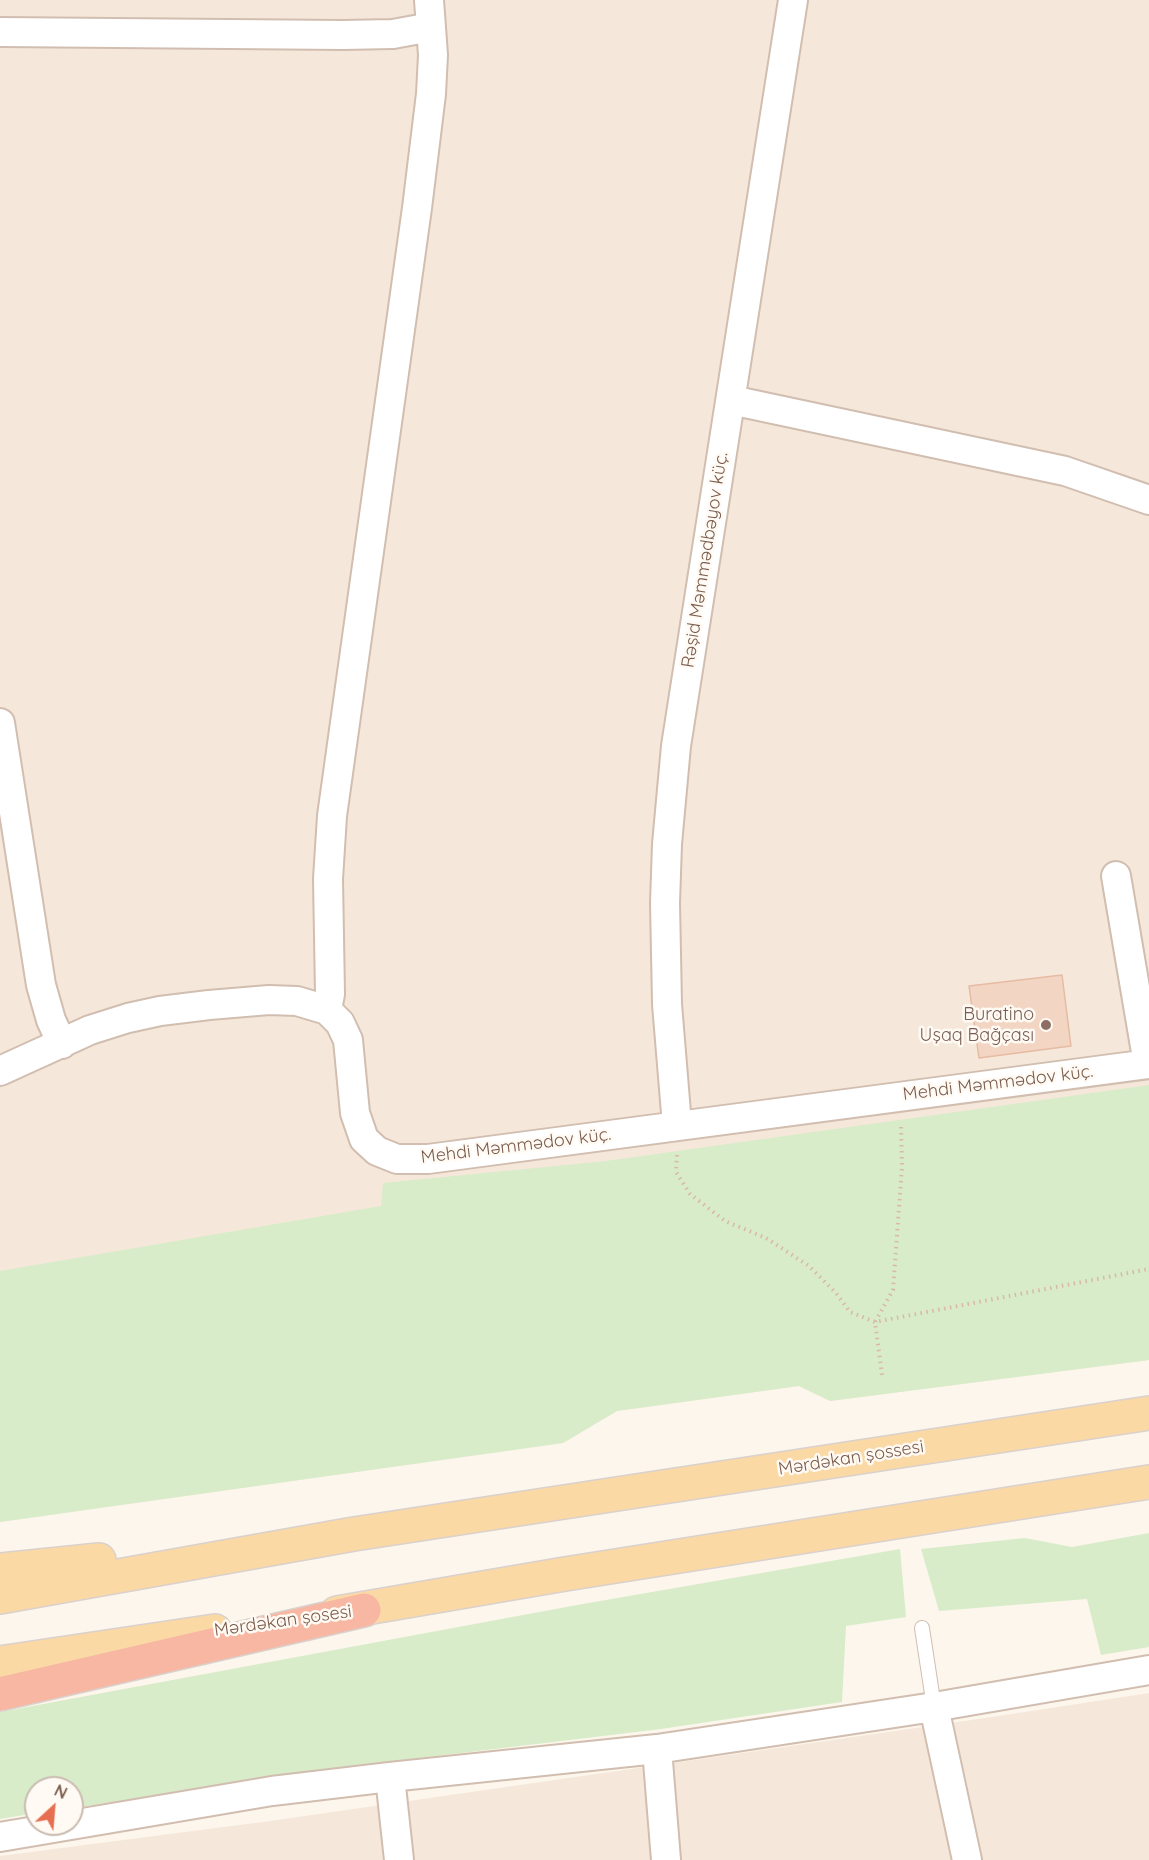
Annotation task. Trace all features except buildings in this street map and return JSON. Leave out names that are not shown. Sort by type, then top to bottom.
[{"type":"highway","points":[[0,1694],[364,1610]]},
{"type":"main road","name":"Mərdəkan şossesi","points":[[354,1534],[1149,1413]]},
{"type":"main road","name":"Mərdəkan şosesi","points":[[0,1663],[364,1610],[565,1574],[1149,1482]]},
{"type":"main road","points":[[0,1570],[354,1534]]},
{"type":"main road","points":[[0,1597],[354,1534]]},
{"type":"street","name":"Rəşid Məmmədbəyov küç.","points":[[677,1125],[667,1004],[665,903],[667,844],[676,746],[793,0]]},
{"type":"street","points":[[0,32],[393,34],[430,13],[433,55],[431,94],[417,208],[332,816],[328,879],[331,982],[327,1010],[297,1001],[269,1000],[160,1011],[90,1030],[0,1071]]},
{"type":"street","points":[[731,400],[1065,471],[1149,500]]},
{"type":"street","points":[[0,723],[41,985],[51,1020],[62,1044]]},
{"type":"street","points":[[1116,876],[1149,1064]]},
{"type":"street","name":"Mehdi Məmmədov küç.","points":[[327,1010],[340,1023],[348,1041],[355,1113],[364,1138],[376,1151],[397,1159],[428,1159],[1149,1064]]},
{"type":"street","points":[[0,1837],[272,1791],[657,1749],[934,1707],[1149,1670]]},
{"type":"street","points":[[934,1707],[967,1860]]},
{"type":"street","points":[[657,1749],[666,1860]]},
{"type":"street","points":[[390,1777],[399,1860]]},
{"type":"lane","points":[[922,1628],[934,1707]]},
{"type":"path","points":[[882,1375],[875,1322],[893,1290],[902,1167],[900,1096]]},
{"type":"path","points":[[677,1125],[676,1172],[690,1194],[725,1221],[766,1238],[808,1266],[836,1293],[850,1312],[875,1322],[1149,1269]]},
{"type":"shaded area","points":[[0,0],[1149,0],[1149,1360],[830,1401],[799,1386],[617,1411],[563,1443],[0,1522]]},
{"type":"shaded area","points":[[1149,1693],[1149,1860],[0,1860],[0,1856],[270,1821]]},
{"type":"green space","points":[[1149,1085],[1149,1360],[830,1401],[799,1386],[617,1411],[563,1443],[0,1522],[0,1271],[381,1206],[383,1183],[606,1161]]},
{"type":"green space","points":[[1149,1533],[1149,1647],[1101,1655],[1087,1599],[939,1611],[921,1549],[1025,1538],[1072,1547]]},
{"type":"green space","points":[[900,1549],[906,1617],[846,1626],[842,1702],[661,1729],[387,1762],[84,1806],[84,1776],[24,1776],[24,1815],[0,1819],[0,1712],[577,1605]]},
{"type":"place","name":"Buratino Uşaq Bağçası","points":[[1046,1025]]}]
